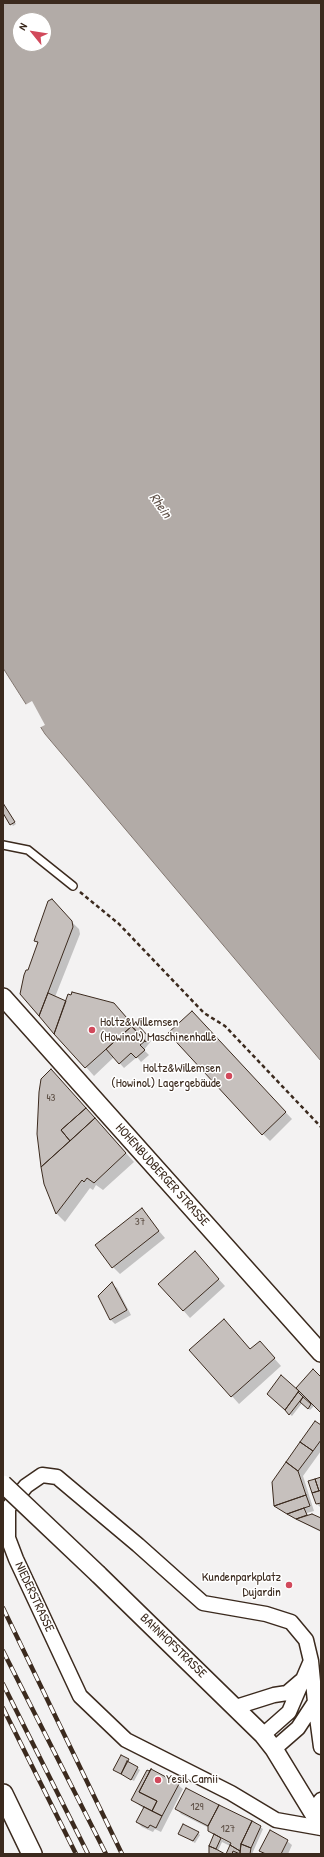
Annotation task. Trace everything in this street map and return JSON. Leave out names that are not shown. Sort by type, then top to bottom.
[{"type":"main road","points":[[3,1794],[32,1854]]},
{"type":"street","name":"HOHENBUDBERGER STRASSE","points":[[3,997],[321,1353]]},
{"type":"street","name":"NIEDERSTRASSE","points":[[321,1747],[311,1661],[306,1640],[291,1622],[266,1614],[203,1603],[138,1545],[57,1477],[42,1476],[26,1486],[8,1508],[8,1538],[80,1696],[126,1740],[231,1792],[276,1820],[321,1827]]},
{"type":"street","name":"BAHNHOFSTRASSE","points":[[3,1484],[236,1707],[263,1735],[317,1806],[321,1827]]},
{"type":"street","points":[[263,1735],[289,1712],[311,1661]]},
{"type":"street","points":[[236,1707],[274,1695],[288,1693],[304,1678]]},
{"type":"street","points":[[274,1749],[298,1728],[315,1702]]},
{"type":"lane","points":[[3,845],[28,850],[73,886]]},
{"type":"path","points":[[73,886],[118,924],[204,1013],[225,1026],[321,1127]]},
{"type":"water","name":"Rhein","points":[[3,3],[321,3],[321,1061],[45,734],[3,668]]},
{"type":"pier","points":[[32,701],[45,725],[39,728],[25,705]]},
{"type":"building","points":[[3,803],[15,822],[10,825],[3,813]]},
{"type":"building","points":[[52,899],[72,921],[73,927],[39,1016],[20,994],[24,975],[26,970],[28,970],[38,942],[34,941],[48,901]]},
{"type":"building","name":"Holtz&Willemsen (Howinol) Maschinenhalle","points":[[72,992],[114,1003],[133,1025],[85,1068],[54,1034],[68,994],[71,995]]},
{"type":"building","points":[[48,993],[66,1001],[54,1034],[39,1016]]},
{"type":"building","name":"Holtz&Willemsen (Howinol) Lagergebäude","points":[[192,1011],[286,1112],[262,1135],[168,1033]]},
{"type":"building","points":[[136,1023],[150,1038],[146,1042],[132,1027]]},
{"type":"building","points":[[132,1026],[145,1041],[140,1045],[145,1050],[136,1058],[131,1053],[119,1064],[106,1049]]},
{"type":"building","points":[[51,1069],[86,1108],[61,1130],[70,1141],[41,1167],[37,1134],[39,1092],[41,1079]]},
{"type":"building","points":[[86,1108],[95,1118],[70,1141],[61,1130]]},
{"type":"building","points":[[95,1118],[126,1153],[94,1183],[87,1178],[84,1182],[82,1180],[56,1214],[44,1184],[41,1167]]},
{"type":"building","points":[[142,1208],[159,1231],[112,1268],[95,1245]]},
{"type":"building","points":[[195,1251],[219,1279],[183,1311],[158,1284]]},
{"type":"building","points":[[112,1282],[127,1310],[110,1320],[98,1296]]},
{"type":"building","points":[[224,1319],[250,1349],[260,1341],[275,1358],[231,1397],[189,1350]]},
{"type":"building","points":[[313,1369],[321,1377],[321,1413],[296,1388]]},
{"type":"building","points":[[281,1375],[299,1391],[285,1410],[267,1394]]},
{"type":"building","points":[[298,1392],[303,1397],[289,1415],[285,1410]]},
{"type":"building","points":[[303,1397],[311,1404],[308,1409],[300,1402]]},
{"type":"building","points":[[315,1421],[321,1425],[321,1440],[313,1451],[300,1442]]},
{"type":"building","points":[[300,1442],[313,1451],[298,1471],[286,1462]]},
{"type":"building","points":[[286,1462],[298,1471],[306,1495],[274,1506],[272,1482]]},
{"type":"building","points":[[321,1477],[321,1490],[319,1491],[315,1479]]},
{"type":"building","points":[[315,1479],[319,1491],[312,1493],[308,1481]]},
{"type":"building","points":[[321,1490],[321,1503],[316,1504],[312,1493]]},
{"type":"building","points":[[306,1495],[310,1506],[287,1514],[274,1506]]},
{"type":"building","points":[[304,1508],[307,1515],[296,1519],[287,1514]]},
{"type":"building","points":[[312,1514],[321,1518],[321,1531],[296,1519]]},
{"type":"building","points":[[121,1755],[129,1759],[121,1774],[113,1770]]},
{"type":"building","points":[[127,1761],[138,1767],[131,1780],[121,1774]]},
{"type":"building","points":[[151,1769],[179,1784],[162,1816],[152,1811],[157,1801],[139,1792]]},
{"type":"building","points":[[151,1769],[139,1792],[157,1801],[152,1811],[131,1800],[147,1770],[149,1771]]},
{"type":"building","points":[[186,1788],[219,1805],[208,1826],[175,1809]]},
{"type":"building","points":[[219,1805],[252,1821],[241,1844],[240,1851],[230,1845],[231,1843],[208,1831],[208,1826]]},
{"type":"building","points":[[144,1807],[162,1816],[156,1828],[150,1825],[148,1828],[136,1822]]},
{"type":"building","points":[[252,1821],[261,1826],[251,1848],[241,1844]]},
{"type":"building","points":[[183,1824],[199,1832],[193,1841],[178,1834]]},
{"type":"building","points":[[270,1830],[288,1840],[281,1854],[266,1854],[259,1851]]},
{"type":"building","points":[[214,1834],[221,1838],[216,1849],[209,1846]]},
{"type":"building","points":[[241,1844],[251,1848],[250,1854],[240,1854]]},
{"type":"building","points":[[230,1845],[240,1851],[240,1854],[233,1851],[232,1854],[226,1854]]},
{"type":"building","points":[[209,1846],[216,1849],[225,1854],[209,1854]]},
{"type":"railway","points":[[3,1608],[122,1854]]},
{"type":"railway","points":[[3,1651],[106,1854]]},
{"type":"railway","points":[[3,1684],[88,1854]]},
{"type":"railway","points":[[3,1708],[76,1854]]},
{"type":"place","name":"Holtz&Willemsen (Howinol) Maschinenhalle","points":[[92,1030]]},
{"type":"place","name":"Holtz&Willemsen (Howinol) Lagergebäude","points":[[229,1076]]},
{"type":"place","name":"Kundenparkplatz Dujardin","points":[[289,1585]]},
{"type":"place","name":"Yesil Camii","points":[[158,1780]]}]
